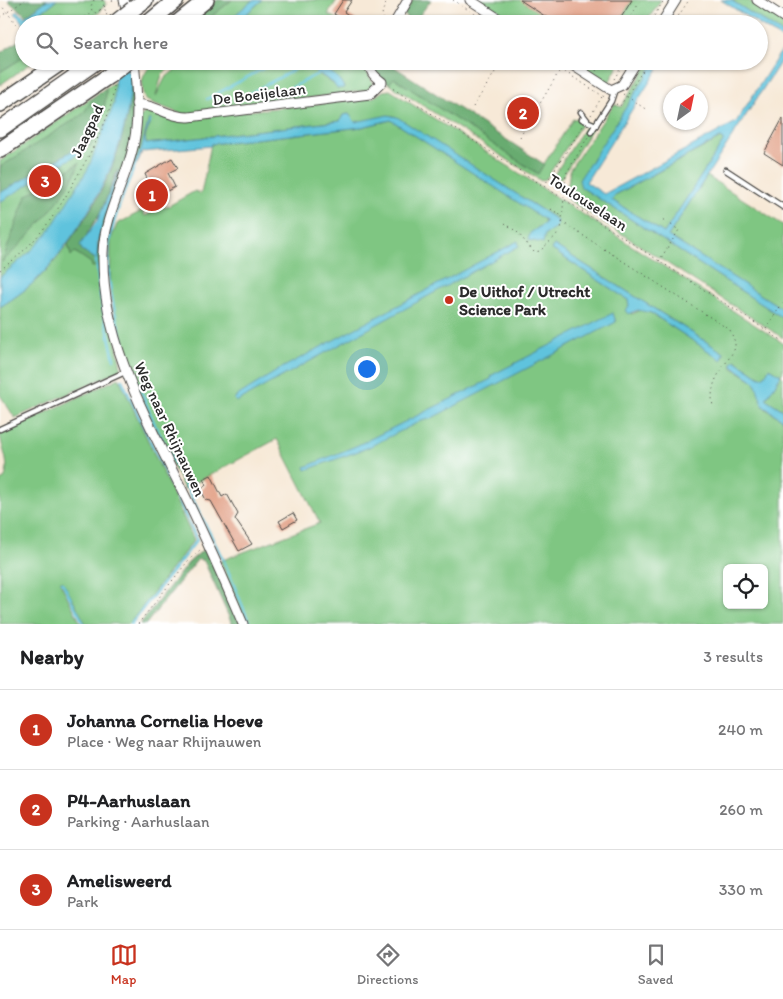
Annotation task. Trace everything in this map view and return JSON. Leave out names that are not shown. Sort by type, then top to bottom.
[{"type":"highway","points":[[158,15],[176,0]]},
{"type":"highway","points":[[187,15],[206,0]]},
{"type":"highway","points":[[0,104],[50,70]]},
{"type":"highway","points":[[0,129],[84,70]]},
{"type":"highway","points":[[0,150],[112,79],[120,70]]},
{"type":"street","points":[[403,15],[408,0]]},
{"type":"street","points":[[470,0],[493,15]]},
{"type":"street","points":[[667,15],[676,0]]},
{"type":"street","points":[[757,0],[783,17]]},
{"type":"street","name":"Weg naar Rhijnauwen","points":[[134,70],[137,123],[132,154],[109,220],[103,251],[110,312],[125,372],[208,542],[243,624]]},
{"type":"street","points":[[371,70],[382,82]]},
{"type":"street","points":[[580,70],[608,89],[618,87],[630,70]]},
{"type":"street","name":"De Boeijelaan","points":[[136,104],[151,106],[181,118],[189,118],[370,94],[382,82]]},
{"type":"lane","points":[[591,132],[618,87]]},
{"type":"lane","points":[[580,112],[585,120],[596,125]]},
{"type":"lane","points":[[726,170],[783,207]]},
{"type":"lane","points":[[0,429],[125,372]]},
{"type":"path","points":[[0,18],[25,0]]},
{"type":"path","points":[[94,0],[91,6],[94,12]]},
{"type":"path","points":[[102,0],[106,15]]},
{"type":"path","points":[[89,15],[100,10],[113,0]]},
{"type":"path","points":[[382,15],[382,12],[388,0]]},
{"type":"path","points":[[453,0],[476,15]]},
{"type":"path","points":[[632,15],[641,0]]},
{"type":"path","points":[[655,15],[664,0]]},
{"type":"path","points":[[679,15],[689,0]]},
{"type":"path","points":[[0,4],[15,22]]},
{"type":"path","points":[[473,107],[496,70]]},
{"type":"path","points":[[520,137],[561,70]]},
{"type":"path","points":[[593,75],[596,70]]},
{"type":"path","name":"Jaagpad","points":[[0,270],[35,239],[67,197],[95,146],[107,119],[112,104],[112,79]]},
{"type":"path","name":"Toulouselaan","points":[[382,82],[783,341]]},
{"type":"path","points":[[618,87],[631,100],[647,110]]},
{"type":"path","points":[[505,223],[517,232],[530,249],[538,252],[561,231],[567,171],[591,132]]},
{"type":"path","points":[[551,209],[563,217]]},
{"type":"path","points":[[659,261],[679,230],[662,219]]},
{"type":"path","points":[[562,222],[730,330],[736,342],[735,348],[713,384],[710,393],[713,406]]},
{"type":"path","points":[[766,330],[783,302]]},
{"type":"path","points":[[138,624],[188,561],[208,542]]},
{"type":"green space","points":[[8,0],[47,0],[27,15]]},
{"type":"green space","points":[[57,0],[104,0],[106,5],[96,15],[64,15],[61,11],[55,15],[38,15]]},
{"type":"green space","points":[[217,0],[232,0],[213,15],[199,15]]},
{"type":"green space","points":[[232,0],[253,0],[235,15],[213,15]]},
{"type":"green space","points":[[262,0],[337,0],[328,14],[330,15],[245,15]]},
{"type":"green space","points":[[413,0],[431,0],[420,15],[404,14]]},
{"type":"green space","points":[[477,0],[526,0],[525,3],[543,15],[500,15]]},
{"type":"green space","points":[[632,0],[661,0],[651,15],[623,15]]},
{"type":"green space","points":[[731,0],[748,0],[783,22],[783,34],[768,24],[768,15],[754,15]]},
{"type":"green space","points":[[15,43],[15,63],[0,72],[0,53]]},
{"type":"green space","points":[[15,63],[15,70],[21,70],[0,85],[0,72]]},
{"type":"green space","points":[[133,70],[133,136],[101,266],[92,267],[91,263],[75,252],[71,256],[68,244],[91,209],[109,175],[121,141],[129,105]],"holes":[[[117,171],[119,172],[101,227],[97,260],[82,250],[88,232],[101,212]]]},
{"type":"green space","points":[[147,70],[167,70],[162,75],[156,96],[165,78],[175,70],[313,70],[335,85],[344,87],[339,79],[325,70],[366,70],[373,83],[369,90],[184,115],[145,100],[142,84]]},
{"type":"green space","points":[[375,70],[399,70],[544,164],[538,174],[394,78],[389,84]]},
{"type":"green space","points":[[586,70],[616,70],[608,84]]},
{"type":"green space","points":[[644,70],[650,70],[580,180],[581,187],[783,318],[783,338],[566,198],[570,169],[614,104],[621,107]]},
{"type":"green space","points":[[393,77],[538,173],[573,119],[578,118],[583,122],[546,179],[541,181],[389,84]]},
{"type":"green space","points":[[120,78],[115,123],[80,200],[0,287],[0,161]]},
{"type":"green space","points":[[106,87],[102,118],[90,147],[82,145],[0,193],[0,167],[83,114],[93,98]]},
{"type":"green space","name":"De Uithof / Utrecht Science Park","points":[[390,90],[783,343],[783,372],[781,375],[770,368],[763,377],[760,377],[735,360],[732,367],[755,382],[766,409],[783,420],[783,624],[246,624],[220,561],[320,523],[277,439],[184,489],[136,391],[118,338],[110,294],[111,239],[117,224],[142,211],[145,216],[158,209],[155,204],[161,201],[165,208],[195,191],[201,194],[211,144],[362,127],[391,120],[543,218],[545,223],[537,228],[531,241],[543,242],[544,236],[556,219],[394,116],[366,122],[356,122],[351,120],[349,114],[343,115],[340,121],[146,144],[145,137],[151,121],[149,119],[141,149],[132,167],[140,117],[148,110],[173,119],[374,97],[383,91]],"holes":[[[554,245],[724,353],[722,360],[651,313],[641,310],[632,314],[626,309],[629,306],[628,300],[551,249]]]},
{"type":"green space","points":[[587,124],[591,126],[591,130],[562,177],[556,181],[550,181]]},
{"type":"green space","points":[[721,138],[723,142],[664,233],[612,200],[615,195]]},
{"type":"green space","points":[[79,163],[67,188],[57,202],[23,242],[2,262],[26,196]]},
{"type":"green space","points":[[707,176],[783,225],[783,309],[668,236]]},
{"type":"green space","points":[[68,244],[71,255],[74,252],[101,266],[121,367],[116,372],[15,418],[0,395],[0,307],[20,294],[37,279]]},
{"type":"green space","points":[[781,375],[783,377],[783,410],[766,399]]},
{"type":"green space","points":[[119,378],[194,540],[129,624],[86,624],[62,580],[60,582],[81,624],[0,624],[0,481],[4,479],[7,467],[0,431],[24,423]]},
{"type":"green space","points":[[206,547],[241,624],[232,624],[204,561],[198,559],[146,624],[140,624],[188,563]]},
{"type":"water","points":[[47,0],[57,0],[37,15],[28,15]]},
{"type":"water","points":[[253,0],[262,0],[245,15],[235,15]]},
{"type":"water","points":[[721,0],[731,0],[754,15],[744,15]]},
{"type":"water","points":[[768,24],[783,34],[783,40],[768,30]]},
{"type":"water","points":[[783,48],[783,58],[668,236],[783,309],[783,318],[581,187],[579,180],[650,70],[657,70],[586,182],[604,194],[736,122]],"holes":[[[720,138],[723,139],[723,142],[664,233],[612,200],[615,195]]]},
{"type":"water","points":[[115,70],[132,70],[128,108],[117,151],[109,172],[88,212],[66,245],[42,274],[24,291],[0,307],[0,277],[30,252],[48,233],[88,169],[114,104]]},
{"type":"water","points":[[314,70],[327,70],[332,73],[344,88],[337,89],[333,83]]},
{"type":"water","points":[[349,114],[355,122],[388,115],[397,117],[554,218],[557,221],[556,227],[545,234],[543,243],[528,240],[530,233],[545,223],[545,220],[391,120],[362,127],[211,144],[211,146],[142,152],[137,164],[134,164],[141,149],[149,119],[151,121],[145,137],[146,144],[340,121],[343,115]]},
{"type":"water","points":[[82,145],[85,150],[0,202],[0,193]]},
{"type":"water","points":[[119,170],[98,240],[97,260],[82,250],[80,245],[97,221]]},
{"type":"water","points":[[518,241],[519,246],[236,402],[234,399],[280,369]]},
{"type":"water","points":[[554,245],[724,353],[722,360],[651,313],[638,310],[628,314],[625,310],[629,306],[628,300],[551,249]]},
{"type":"water","points":[[613,313],[616,322],[430,419],[421,421],[367,448],[306,470],[305,467],[358,445],[491,379],[492,375]]},
{"type":"water","points":[[735,360],[760,377],[763,377],[770,368],[781,375],[766,399],[783,410],[783,420],[763,406],[755,382],[731,365]]},
{"type":"building","points":[[343,0],[352,0],[344,12],[348,15],[334,14]]},
{"type":"building","points":[[520,0],[632,0],[623,15],[543,15]]},
{"type":"building","points":[[783,118],[783,165],[764,153]]},
{"type":"building","points":[[172,158],[178,168],[168,173],[175,187],[163,193],[164,196],[142,205],[138,196],[151,188],[145,174]]},
{"type":"building","points":[[211,475],[222,497],[227,494],[238,514],[235,519],[252,544],[239,551],[211,501],[206,500],[201,490],[206,484],[203,479]]},
{"type":"building","points":[[293,513],[297,520],[283,528],[279,521]]},
{"type":"waterway","points":[[207,99],[260,70]]},
{"type":"waterway","points":[[239,99],[294,70]]},
{"type":"waterway","points":[[282,93],[319,73]]},
{"type":"waterway","points":[[131,367],[113,303],[108,269],[108,253],[115,219],[135,165]]},
{"type":"waterway","points":[[96,260],[100,294],[114,359]]},
{"type":"waterway","points":[[132,370],[155,425],[223,559],[250,624]]},
{"type":"waterway","points":[[122,380],[197,540],[131,624]]},
{"type":"waterway","points":[[62,582],[84,624]]},
{"type":"place","name":"P4-Aarhuslaan","points":[[523,113]]},
{"type":"place","name":"Amelisweerd","points":[[45,181]]},
{"type":"place","name":"Johanna Cornelia Hoeve","points":[[152,195]]},
{"type":"place","name":"De Uithof / Utrecht Science Park","points":[[449,300]]}]
